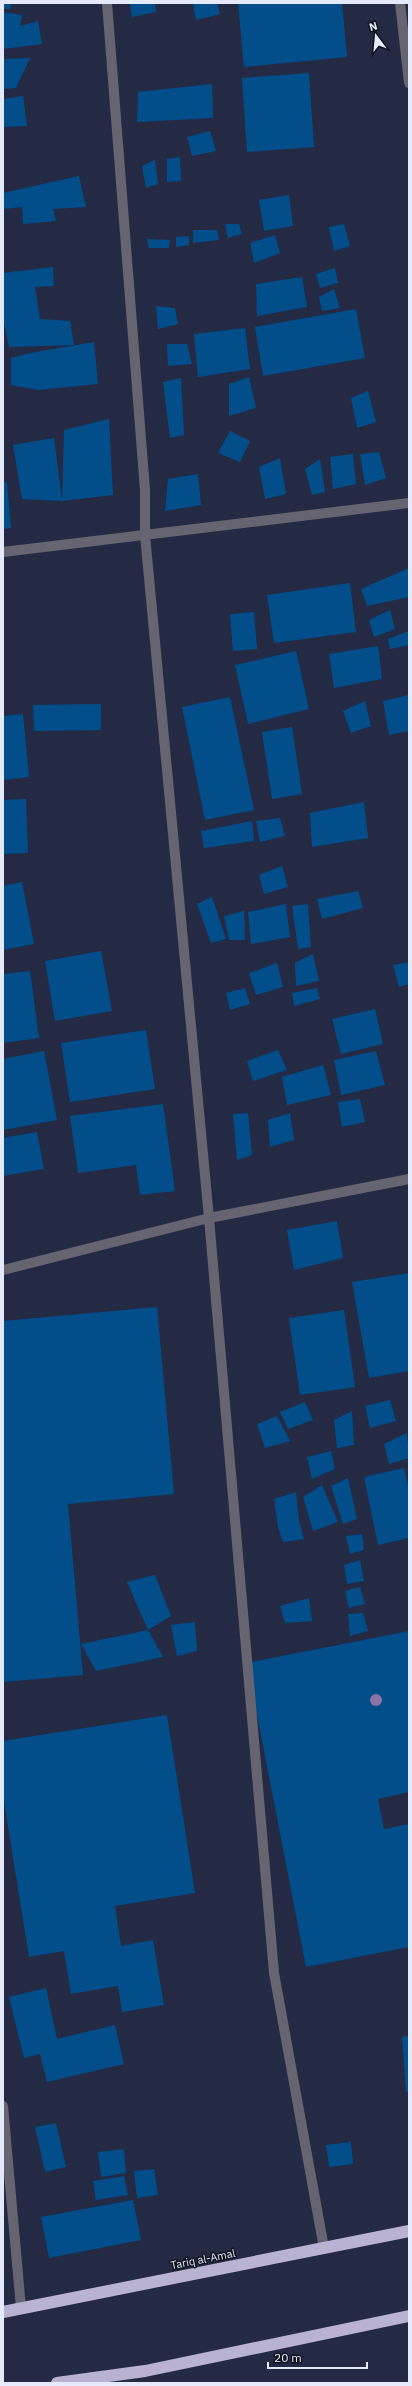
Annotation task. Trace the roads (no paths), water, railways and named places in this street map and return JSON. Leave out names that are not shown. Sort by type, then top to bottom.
[{"type":"highway","name":"Tariq al-Amal","points":[[3,2312],[409,2231]]},
{"type":"highway","points":[[57,2383],[145,2371],[409,2316]]},
{"type":"street","points":[[107,3],[145,490],[145,535],[209,1218],[274,1973],[324,2248]]},
{"type":"street","points":[[400,3],[409,83]]},
{"type":"street","points":[[3,552],[409,503]]},
{"type":"street","points":[[3,1270],[209,1218],[409,1179]]},
{"type":"street","points":[[3,2106],[21,2308]]}]
